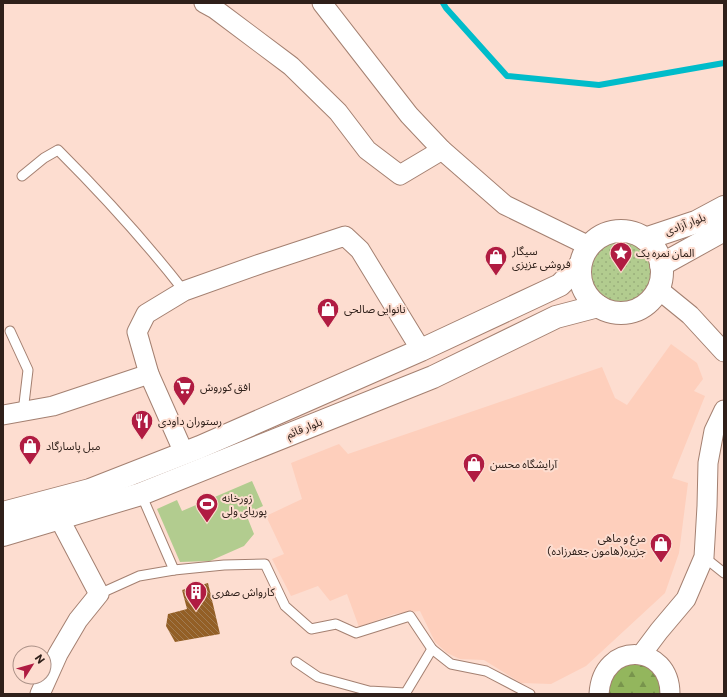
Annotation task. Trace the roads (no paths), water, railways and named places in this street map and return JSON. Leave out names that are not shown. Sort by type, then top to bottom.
[{"type":"main road","name":"بلوار آزادی","points":[[645,239],[696,222],[724,207]]},
{"type":"main road","name":"بلوار آزادی","points":[[661,265],[724,230]]},
{"type":"main road","points":[[622,231],[634,233],[645,239],[658,255],[661,265],[662,278],[652,299],[643,307],[632,312],[620,313],[608,312],[588,298],[583,287],[580,265],[589,246],[599,237],[610,232],[622,231]]},
{"type":"main road","name":"بلوار قائم","points":[[3,535],[67,509],[90,490],[184,453],[421,350],[560,285],[580,265]]},
{"type":"main road","name":"بلوار قائم","points":[[3,513],[67,509],[140,494],[433,377],[556,317],[598,306]]},
{"type":"street","points":[[204,3],[215,9],[291,66],[338,112],[367,150],[400,175],[442,150]]},
{"type":"street","points":[[322,3],[410,115],[442,150],[505,205],[589,246]]},
{"type":"street","points":[[184,453],[149,374],[137,332],[146,314],[184,291],[345,236],[360,250],[421,350]]},
{"type":"street","points":[[658,289],[690,315],[723,350]]},
{"type":"street","points":[[3,415],[53,406],[149,374]]},
{"type":"street","points":[[641,655],[686,599],[704,557],[708,463],[714,430],[724,410]]},
{"type":"street","points":[[40,694],[58,654],[78,620],[99,594],[67,509]]},
{"type":"street","points":[[598,694],[600,683],[610,664],[619,658],[630,655],[641,655],[652,659],[661,665],[667,675],[670,686],[670,694]]},
{"type":"lane","points":[[22,176],[44,158],[58,150],[116,210],[156,255],[184,291]]},
{"type":"lane","points":[[10,331],[28,370],[23,412]]},
{"type":"lane","points":[[140,494],[174,570]]},
{"type":"lane","points":[[704,557],[724,573]]},
{"type":"lane","points":[[99,594],[139,576],[174,570],[224,565],[265,564],[285,606],[311,630],[336,624],[356,633],[410,616],[432,649],[451,664],[486,671],[530,694]]},
{"type":"lane","points":[[296,662],[318,677],[369,691],[405,694],[432,649]]},
{"type":"waterway","points":[[443,3],[507,76],[599,85],[724,63]]},
{"type":"place","name":"المان نمره یک","points":[[621,272]]},
{"type":"place","name":"سیگار فروشی عزیزی","points":[[496,276]]},
{"type":"place","name":"نانوایی صالحی","points":[[328,328]]},
{"type":"place","name":"افق کوروش","points":[[184,406]]},
{"type":"place","name":"رستوران داودی","points":[[142,440]]},
{"type":"place","name":"مبل پاسارگاد","points":[[30,466]]},
{"type":"place","name":"آرایشگاه محسن","points":[[474,484]]},
{"type":"place","name":"زورخانه پوریای ولی","points":[[207,524]]},
{"type":"place","name":"مرغ و ماهی جزیره(هامون جعفرزاده)","points":[[661,564]]},
{"type":"place","name":"کارواش صفری","points":[[196,612]]}]
